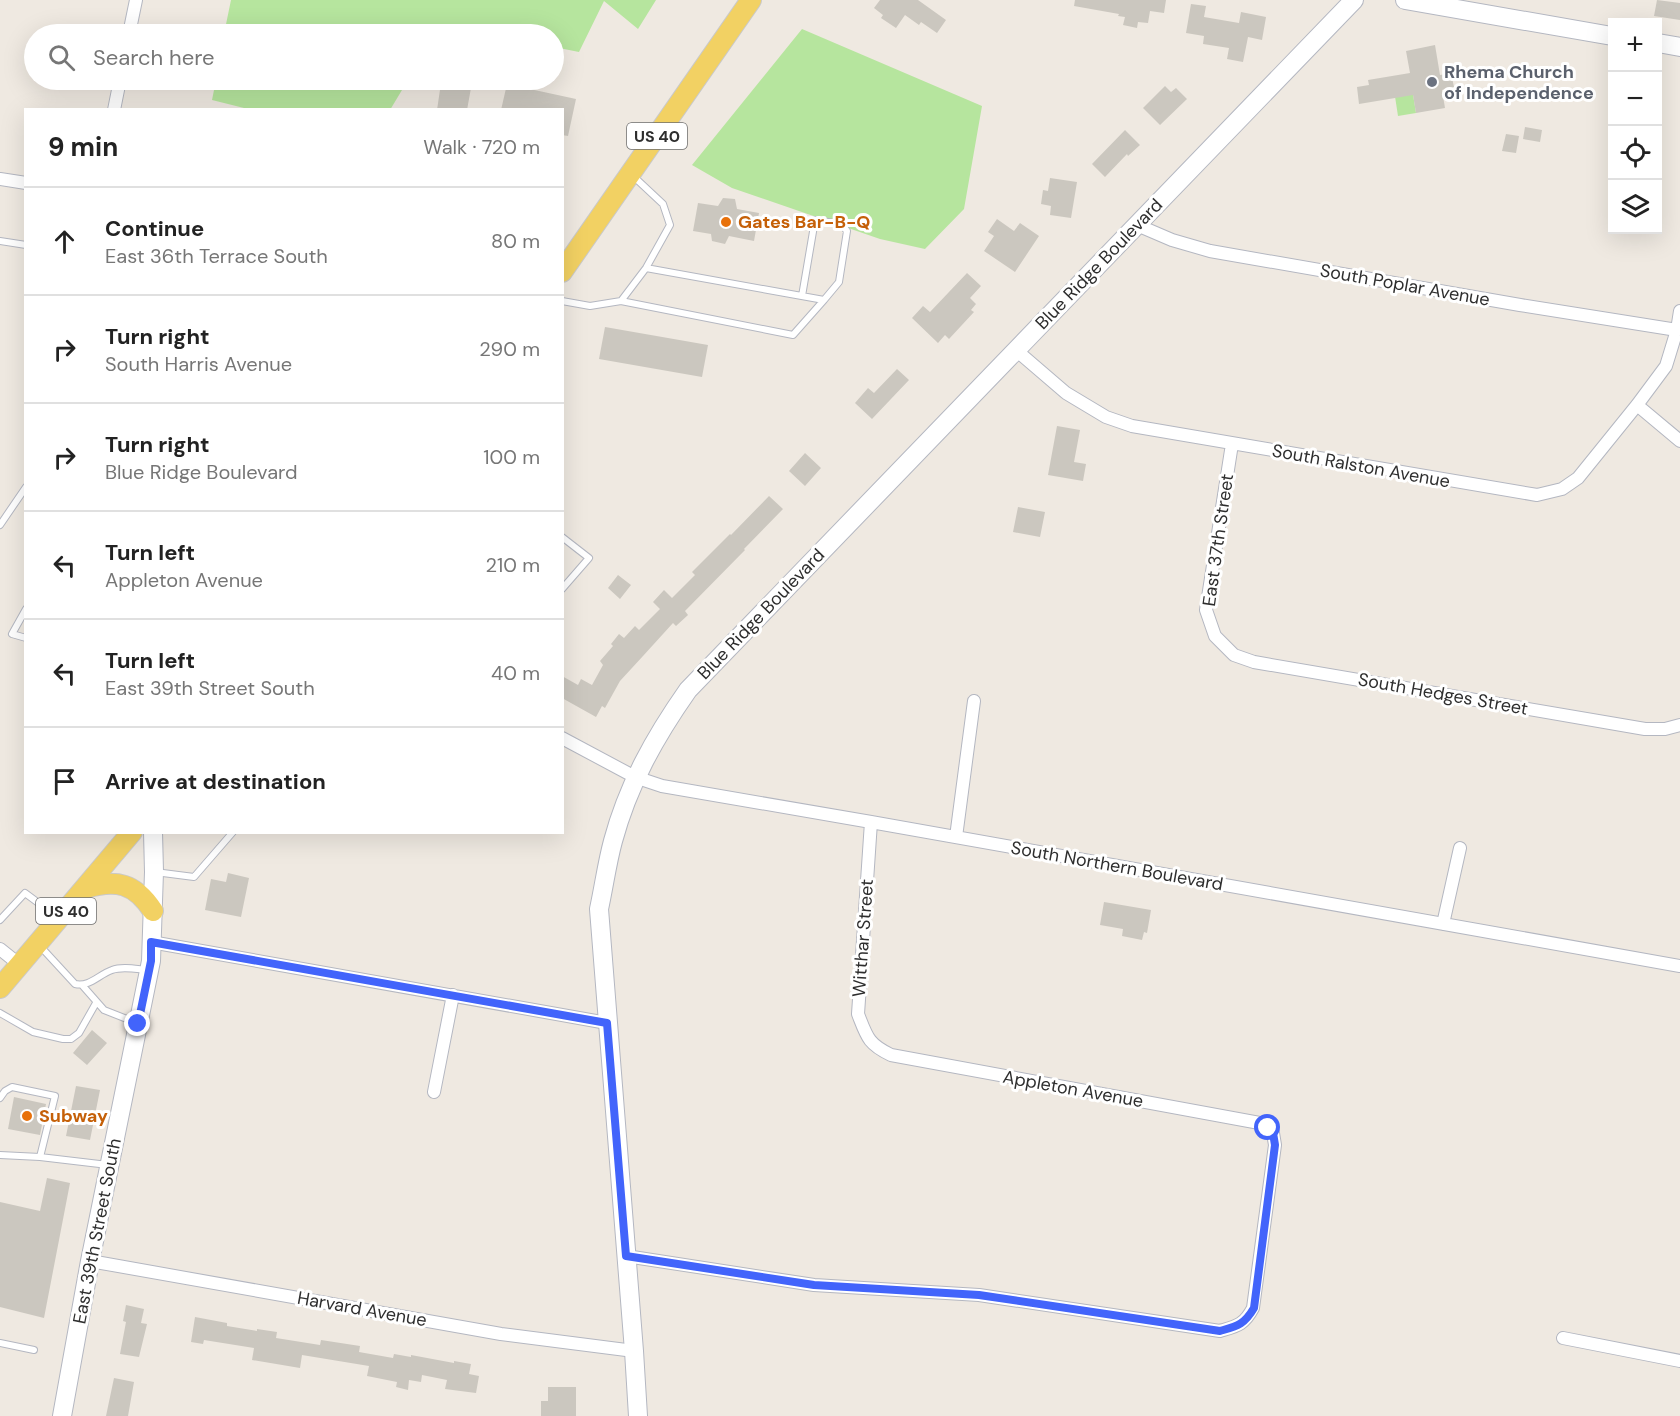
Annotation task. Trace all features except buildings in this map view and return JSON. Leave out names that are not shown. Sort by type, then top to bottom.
[{"type":"main road","name":"US 40","points":[[564,269],[748,1]]},
{"type":"main road","name":"US 40","points":[[0,988],[130,834]]},
{"type":"main road","points":[[86,888],[102,883],[133,889],[144,898],[153,911]]},
{"type":"street","points":[[131,24],[136,0]]},
{"type":"street","name":"Blue Ridge Boulevard","points":[[638,1416],[599,909],[613,841],[636,777],[662,728],[688,690],[1354,0]]},
{"type":"street","points":[[1405,0],[1608,35]]},
{"type":"street","points":[[1662,44],[1680,47]]},
{"type":"street","points":[[114,108],[118,90]]},
{"type":"street","points":[[0,179],[24,183]]},
{"type":"street","name":"South Poplar Avenue","points":[[1137,225],[1172,240],[1210,251],[1677,330]]},
{"type":"street","name":"South Ralston Avenue","points":[[1016,350],[1066,393],[1106,417],[1132,426],[1537,495],[1562,489],[1578,478],[1637,405],[1666,366],[1680,311]]},
{"type":"street","points":[[1637,405],[1680,441]]},
{"type":"street","name":"East 37th Street","points":[[1215,636],[1206,610],[1232,444]]},
{"type":"street","name":"South Hedges Street","points":[[1215,636],[1234,655],[1254,662],[1645,729],[1665,729],[1680,725]]},
{"type":"street","points":[[956,837],[975,701]]},
{"type":"street","name":"South Northern Boulevard","points":[[564,739],[636,777],[662,786],[1680,966]]},
{"type":"street","name":"Witthar Street","points":[[871,822],[858,1014],[868,1039],[878,1048]]},
{"type":"street","name":"East 39th Street South","points":[[62,1416],[90,1261],[149,970],[153,911],[153,834]]},
{"type":"street","points":[[1443,924],[1460,848]]},
{"type":"street","points":[[151,942],[607,1023]]},
{"type":"street","points":[[0,949],[20,965]]},
{"type":"street","points":[[434,1092],[453,995]]},
{"type":"street","name":"Appleton Avenue","points":[[626,1256],[814,1285],[979,1295],[1220,1331],[1239,1325],[1248,1318],[1254,1308],[1275,1145],[1273,1133],[1265,1124],[891,1055],[878,1048]]},
{"type":"street","name":"Harvard Avenue","points":[[90,1261],[501,1334],[634,1351]]},
{"type":"street","points":[[1563,1338],[1680,1361]]},
{"type":"lane","points":[[621,301],[646,268],[670,225],[663,204],[631,174]]},
{"type":"lane","points":[[564,301],[590,306],[621,301],[793,335],[839,282],[847,231],[841,224],[815,220],[802,296]]},
{"type":"lane","points":[[0,241],[24,245]]},
{"type":"lane","points":[[646,268],[824,300]]},
{"type":"lane","points":[[0,525],[24,490]]},
{"type":"lane","points":[[564,539],[589,558],[564,587]]},
{"type":"lane","points":[[24,613],[12,634],[24,637]]},
{"type":"lane","points":[[154,872],[194,877],[231,834]]},
{"type":"lane","points":[[0,920],[25,893],[59,919]]},
{"type":"lane","points":[[38,944],[75,984],[82,986],[104,1010],[138,1024]]},
{"type":"lane","points":[[82,986],[111,970],[120,968],[149,970]]},
{"type":"lane","points":[[0,1013],[33,1032],[63,1040],[71,1039],[79,1033],[96,1003]]},
{"type":"lane","points":[[0,1098],[12,1087],[55,1096],[40,1157]]},
{"type":"lane","points":[[0,1155],[40,1157],[109,1166]]},
{"type":"lane","points":[[0,1343],[34,1350]]},
{"type":"green space","points":[[231,0],[656,0],[638,29],[604,1],[579,52],[564,49],[564,24],[226,24]]},
{"type":"green space","points":[[802,29],[982,106],[964,209],[925,249],[880,239],[732,188],[692,165]]},
{"type":"green space","points":[[1410,76],[1416,113],[1398,116],[1394,90]]},
{"type":"green space","points":[[214,90],[402,90],[391,108],[244,108],[212,100]]},
{"type":"place","name":"Rhema Church of Independence","points":[[1432,82]]},
{"type":"place","name":"Gates Bar-B-Q","points":[[726,222]]},
{"type":"place","name":"Subway","points":[[27,1116]]},
{"type":"route","points":[[138,1024],[151,961],[151,942],[607,1023],[626,1256],[814,1285],[979,1295],[1220,1331],[1239,1325],[1248,1318],[1254,1308],[1275,1145],[1273,1133],[1268,1128]]}]
